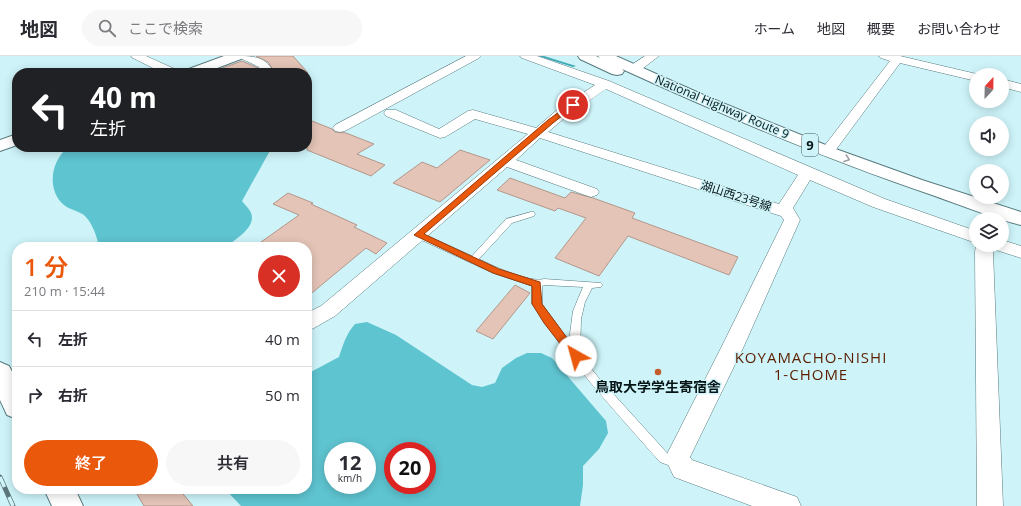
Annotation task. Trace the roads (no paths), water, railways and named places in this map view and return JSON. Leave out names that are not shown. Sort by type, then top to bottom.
[{"type":"main road","points":[[204,68],[236,56]]},
{"type":"main road","name":"National Highway Route 9","points":[[584,56],[671,98],[766,140],[856,177],[969,217]]},
{"type":"main road","name":"National Highway Route 9","points":[[605,56],[703,100],[827,152],[1021,219]]},
{"type":"main road","points":[[0,146],[12,141]]},
{"type":"main road","points":[[1009,230],[1021,234]]},
{"type":"main road","points":[[0,373],[12,397]]},
{"type":"main road","points":[[62,494],[68,506]]},
{"type":"street","points":[[138,56],[163,68]]},
{"type":"street","points":[[244,56],[264,65],[266,68]]},
{"type":"street","points":[[340,128],[475,56]]},
{"type":"street","points":[[526,56],[572,70],[879,203],[969,235]]},
{"type":"street","points":[[634,68],[653,56]]},
{"type":"street","points":[[827,152],[891,57],[969,75]]},
{"type":"street","points":[[312,320],[328,310],[506,161],[562,112],[605,84]]},
{"type":"street","points":[[1009,85],[1021,88]]},
{"type":"street","points":[[391,113],[440,134],[473,114],[538,133]]},
{"type":"street","name":"湖山西23号線","points":[[538,133],[783,211],[807,173]]},
{"type":"street","points":[[506,161],[591,192]]},
{"type":"street","points":[[785,208],[792,220],[733,346],[677,458],[684,469],[788,506]]},
{"type":"street","points":[[1009,248],[1021,252]]},
{"type":"street","points":[[984,252],[990,506]]},
{"type":"lane","points":[[473,260],[509,221],[531,214]]},
{"type":"lane","points":[[418,235],[496,271],[537,284],[544,282],[593,284],[579,302],[575,323],[576,356]]},
{"type":"lane","points":[[537,284],[537,304],[548,321],[594,380],[664,458],[680,464]]},
{"type":"waterway","points":[[540,56],[574,66]]},
{"type":"railway","points":[[0,477],[13,506]]},
{"type":"place","name":"鳥取大学学生寄宿舎","points":[[658,372]]},
{"type":"district","name":"KOYAMACHO-NISHI 1-CHOME","points":[[811,366]]}]
